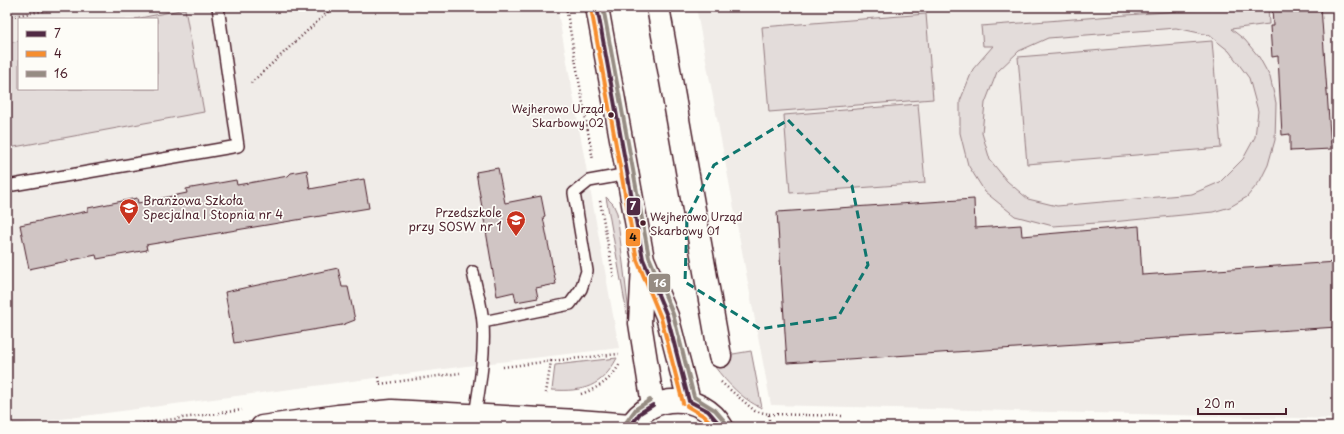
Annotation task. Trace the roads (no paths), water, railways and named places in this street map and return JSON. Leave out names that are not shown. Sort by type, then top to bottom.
[{"type":"street","points":[[597,7],[643,258],[667,316],[689,401]]},
{"type":"street","points":[[658,7],[720,356]]},
{"type":"street","points":[[643,258],[640,323],[653,405]]},
{"type":"street","points":[[262,427],[338,416],[391,419],[483,416],[630,426],[640,413],[653,405],[671,400],[689,401],[705,408],[717,419],[722,427]]},
{"type":"street","points":[[483,416],[509,427]]},
{"type":"lane","points":[[7,186],[238,146],[218,7]]},
{"type":"lane","points":[[483,322],[570,304],[581,289],[587,271],[574,193],[589,181],[628,174]]},
{"type":"lane","points":[[473,272],[483,322],[483,416]]},
{"type":"place","name":"Wejherowo Urząd Skarbowy 02","points":[[611,115]]},
{"type":"place","name":"Wejherowo Urząd Skarbowy 01","points":[[643,223]]},
{"type":"place","name":"Branżowa Szkoła Specjalna I Stopnia nr 4","points":[[129,225]]},
{"type":"place","name":"Przedszkole przy SOSW nr 1","points":[[516,237]]}]
